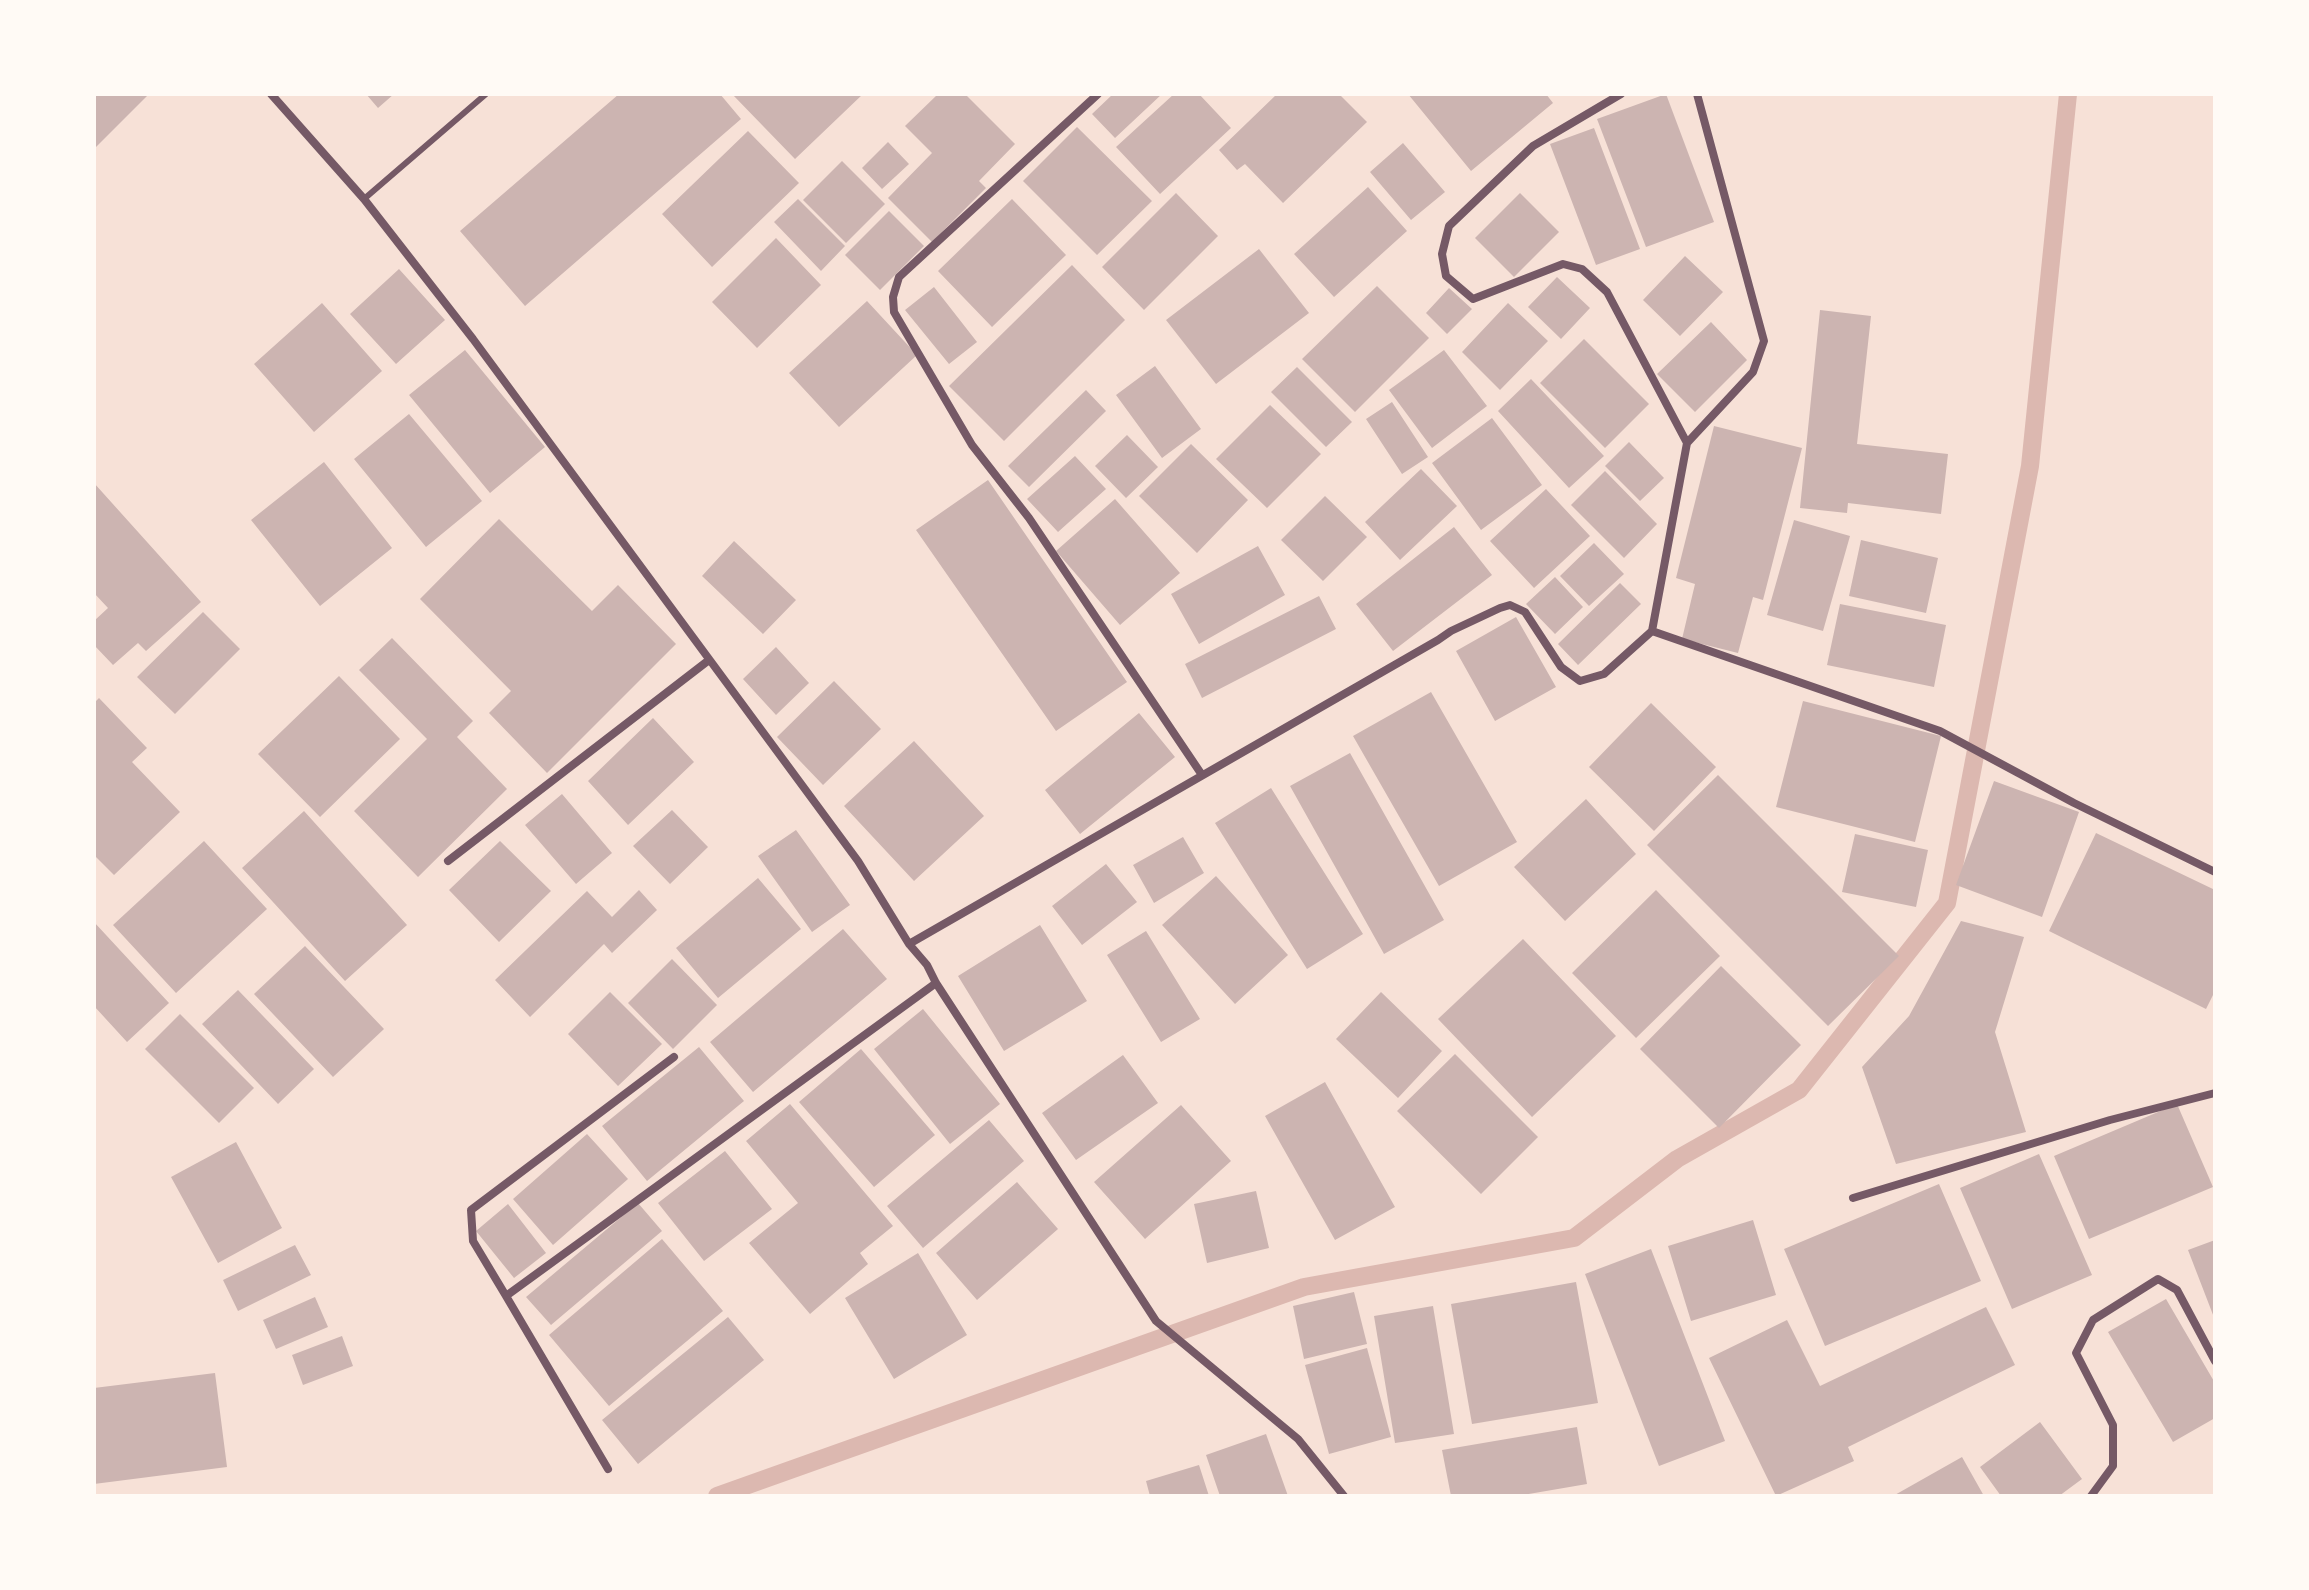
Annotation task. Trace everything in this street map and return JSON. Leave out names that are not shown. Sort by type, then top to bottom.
[{"type":"street","points":[[271,94],[364,199],[473,339],[858,861],[1156,1321],[1298,1439],[1344,1496]]},
{"type":"street","points":[[1098,94],[899,277],[893,297],[894,312],[972,445],[1029,518],[1202,775]]},
{"type":"street","points":[[1621,94],[1533,146],[1449,226],[1442,254],[1446,276],[1473,299],[1563,264],[1582,269],[1607,292],[1687,443]]},
{"type":"street","points":[[909,944],[1451,631],[1500,608],[1510,605],[1525,612],[1561,667],[1580,681],[1604,674],[1652,631],[1687,443],[1753,372],[1764,341],[1697,94]]},
{"type":"street","points":[[1652,631],[1940,731],[2215,872]]},
{"type":"street","points":[[448,861],[709,660]]},
{"type":"street","points":[[506,1296],[936,983]]},
{"type":"street","points":[[608,1469],[473,1241],[471,1210],[674,1057]]},
{"type":"street","points":[[1853,1198],[2110,1120],[2215,1093]]},
{"type":"street","points":[[2091,1496],[2113,1466],[2113,1425],[2076,1353],[2093,1320],[2158,1279],[2177,1290],[2215,1361]]},
{"type":"lane","points":[[364,199],[486,94]]},
{"type":"building","points":[[94,94],[149,94],[94,149]]},
{"type":"building","points":[[366,94],[394,94],[378,108]]},
{"type":"building","points":[[619,94],[720,94],[741,119],[525,306],[460,231]]},
{"type":"building","points":[[732,94],[863,94],[795,159]]},
{"type":"building","points":[[938,94],[965,94],[1015,144],[979,181],[986,188],[932,242],[888,198],[932,153],[905,126]]},
{"type":"building","points":[[1113,94],[1162,94],[1115,138],[1092,114]]},
{"type":"building","points":[[1174,94],[1199,94],[1231,128],[1160,194],[1116,147]]},
{"type":"building","points":[[1277,94],[1339,94],[1367,122],[1283,203],[1245,164],[1237,170],[1219,150]]},
{"type":"building","points":[[1408,94],[1546,94],[1553,103],[1471,171]]},
{"type":"building","points":[[1666,94],[1714,222],[1646,247],[1597,119]]},
{"type":"building","points":[[1077,127],[1152,201],[1097,255],[1023,181]]},
{"type":"building","points":[[1594,128],[1640,249],[1596,265],[1550,144]]},
{"type":"building","points":[[748,131],[799,183],[712,267],[662,214]]},
{"type":"building","points":[[888,142],[909,164],[882,189],[862,168]]},
{"type":"building","points":[[1403,143],[1445,192],[1411,220],[1370,172]]},
{"type":"building","points":[[842,161],[885,204],[846,243],[803,200]]},
{"type":"building","points":[[1368,187],[1407,231],[1334,297],[1294,254]]},
{"type":"building","points":[[1176,193],[1218,236],[1144,310],[1102,267]]},
{"type":"building","points":[[1520,193],[1559,232],[1514,277],[1475,238]]},
{"type":"building","points":[[798,199],[845,246],[821,271],[774,222]]},
{"type":"building","points":[[1012,199],[1066,255],[992,327],[938,271]]},
{"type":"building","points":[[889,211],[924,246],[880,290],[845,255]]},
{"type":"building","points":[[776,238],[821,285],[757,348],[712,302]]},
{"type":"building","points":[[1259,249],[1309,313],[1216,384],[1166,320]]},
{"type":"building","points":[[1685,256],[1723,292],[1680,336],[1643,300]]},
{"type":"building","points":[[1072,265],[1125,320],[1004,441],[949,386]]},
{"type":"building","points":[[399,269],[445,320],[396,364],[350,314]]},
{"type":"building","points":[[1557,277],[1590,308],[1561,339],[1528,307]]},
{"type":"building","points":[[1377,286],[1429,338],[1355,412],[1302,359]]},
{"type":"building","points":[[934,287],[977,342],[949,364],[905,310]]},
{"type":"building","points":[[1449,288],[1472,309],[1447,334],[1426,313]]},
{"type":"building","points":[[867,301],[917,355],[839,427],[789,373]]},
{"type":"building","points":[[322,303],[382,371],[314,432],[254,364]]},
{"type":"building","points":[[1508,303],[1548,341],[1500,390],[1462,352]]},
{"type":"building","points":[[1820,310],[1871,316],[1857,444],[1948,454],[1941,514],[1848,503],[1847,513],[1800,508]]},
{"type":"building","points":[[1711,322],[1747,360],[1695,412],[1657,374]]},
{"type":"building","points":[[1584,339],[1649,404],[1605,448],[1540,383]]},
{"type":"building","points":[[465,350],[545,447],[490,493],[409,395]]},
{"type":"building","points":[[1444,350],[1487,406],[1432,448],[1389,390]]},
{"type":"building","points":[[1155,366],[1201,429],[1162,458],[1116,395]]},
{"type":"building","points":[[1297,367],[1352,422],[1326,447],[1271,392]]},
{"type":"building","points":[[1531,379],[1604,456],[1569,488],[1498,411]]},
{"type":"building","points":[[1086,390],[1106,411],[1029,487],[1008,466]]},
{"type":"building","points":[[1392,402],[1428,457],[1402,474],[1366,419]]},
{"type":"building","points":[[1270,405],[1321,454],[1267,508],[1216,459]]},
{"type":"building","points":[[409,414],[482,501],[426,547],[354,459]]},
{"type":"building","points":[[1492,418],[1542,485],[1481,530],[1432,463]]},
{"type":"building","points":[[1714,426],[1802,448],[1763,600],[1753,597],[1738,653],[1682,639],[1695,584],[1676,578]]},
{"type":"building","points":[[1127,435],[1158,467],[1126,498],[1095,466]]},
{"type":"building","points":[[1629,442],[1664,478],[1640,501],[1605,466]]},
{"type":"building","points":[[1191,444],[1248,500],[1197,553],[1139,496]]},
{"type":"building","points":[[1075,456],[1106,489],[1058,532],[1027,499]]},
{"type":"building","points":[[324,462],[392,548],[320,606],[251,520]]},
{"type":"building","points":[[1421,469],[1457,506],[1400,560],[1365,522]]},
{"type":"building","points":[[1605,471],[1657,524],[1624,558],[1571,505]]},
{"type":"building","points":[[988,480],[1127,682],[1056,731],[916,530]]},
{"type":"building","points":[[94,483],[201,602],[146,651],[138,643],[113,665],[94,645],[94,621],[108,608],[94,593]]},
{"type":"building","points":[[1546,489],[1590,536],[1534,588],[1490,541]]},
{"type":"building","points":[[1325,496],[1367,537],[1323,581],[1281,540]]},
{"type":"building","points":[[1115,499],[1180,573],[1120,625],[1056,551]]},
{"type":"building","points":[[499,519],[592,611],[618,585],[676,644],[547,773],[489,713],[511,691],[420,599]]},
{"type":"building","points":[[1794,520],[1850,536],[1823,631],[1767,615]]},
{"type":"building","points":[[1454,527],[1492,575],[1393,651],[1356,604]]},
{"type":"building","points":[[1861,540],[1938,558],[1926,613],[1849,596]]},
{"type":"building","points":[[734,541],[796,600],[763,634],[702,576]]},
{"type":"building","points":[[1594,543],[1624,574],[1589,606],[1560,576]]},
{"type":"building","points":[[1258,546],[1285,595],[1199,644],[1171,594]]},
{"type":"building","points":[[1555,577],[1583,607],[1555,634],[1526,604]]},
{"type":"building","points":[[1620,583],[1641,604],[1578,665],[1558,644]]},
{"type":"building","points":[[1319,596],[1336,629],[1202,698],[1185,664]]},
{"type":"building","points":[[1840,604],[1946,625],[1934,687],[1827,665]]},
{"type":"building","points":[[203,612],[240,649],[175,714],[137,677]]},
{"type":"building","points":[[1516,617],[1556,687],[1495,721],[1456,651]]},
{"type":"building","points":[[392,638],[473,721],[457,737],[507,789],[418,877],[354,811],[427,739],[359,670]]},
{"type":"building","points":[[776,647],[809,683],[776,715],[743,679]]},
{"type":"building","points":[[339,676],[400,739],[320,817],[258,754]]},
{"type":"building","points":[[834,681],[881,729],[823,785],[777,737]]},
{"type":"building","points":[[1431,692],[1517,842],[1439,886],[1353,736]]},
{"type":"building","points":[[99,698],[147,748],[132,762],[180,812],[114,875],[94,855],[94,703]]},
{"type":"building","points":[[1803,701],[1941,736],[1915,842],[1776,807]]},
{"type":"building","points":[[1651,703],[1716,767],[1654,831],[1589,767]]},
{"type":"building","points":[[1139,713],[1175,757],[1080,834],[1045,790]]},
{"type":"building","points":[[653,718],[694,762],[628,825],[588,781]]},
{"type":"building","points":[[914,741],[984,816],[914,881],[844,806]]},
{"type":"building","points":[[1350,753],[1444,920],[1384,954],[1290,786]]},
{"type":"building","points":[[1718,775],[1899,956],[1828,1026],[1647,845]]},
{"type":"building","points":[[1994,781],[2079,812],[2042,917],[1956,885]]},
{"type":"building","points":[[1271,788],[1363,934],[1307,969],[1215,823]]},
{"type":"building","points":[[562,794],[612,853],[576,884],[525,825]]},
{"type":"building","points":[[1586,799],[1636,854],[1565,921],[1514,867]]},
{"type":"building","points":[[672,810],[708,847],[670,884],[633,846]]},
{"type":"building","points":[[304,811],[407,925],[345,981],[242,868]]},
{"type":"building","points":[[796,830],[850,905],[812,932],[758,856]]},
{"type":"building","points":[[2096,833],[2215,890],[2215,991],[2206,1009],[2049,931]]},
{"type":"building","points":[[1855,834],[1928,850],[1916,907],[1842,892]]},
{"type":"building","points":[[1183,837],[1204,873],[1154,903],[1133,865]]},
{"type":"building","points":[[204,841],[267,909],[176,993],[113,925]]},
{"type":"building","points":[[500,841],[551,891],[499,942],[449,890]]},
{"type":"building","points":[[1106,864],[1137,902],[1082,945],[1052,906]]},
{"type":"building","points":[[1216,876],[1288,955],[1235,1004],[1162,925]]},
{"type":"building","points":[[758,878],[801,929],[718,998],[676,948]]},
{"type":"building","points":[[639,890],[657,910],[612,953],[604,944],[530,1017],[495,980],[587,891],[612,917]]},
{"type":"building","points":[[1656,890],[1720,956],[1636,1038],[1572,973]]},
{"type":"building","points":[[1961,921],[2024,937],[1995,1032],[2026,1132],[1896,1164],[1862,1067],[1909,1016]]},
{"type":"building","points":[[94,922],[169,1003],[127,1042],[94,1006]]},
{"type":"building","points":[[1040,925],[1087,1001],[1004,1051],[958,976]]},
{"type":"building","points":[[843,929],[887,979],[753,1092],[710,1042]]},
{"type":"building","points":[[1146,931],[1200,1019],[1161,1042],[1107,955]]},
{"type":"building","points":[[1523,939],[1616,1036],[1532,1117],[1438,1019]]},
{"type":"building","points":[[305,946],[384,1029],[333,1077],[254,994]]},
{"type":"building","points":[[672,959],[717,1005],[673,1049],[628,1003]]},
{"type":"building","points":[[1721,966],[1801,1045],[1719,1128],[1640,1049]]},
{"type":"building","points":[[238,990],[314,1069],[278,1104],[202,1024]]},
{"type":"building","points":[[610,992],[662,1044],[618,1086],[568,1034]]},
{"type":"building","points":[[1381,992],[1442,1051],[1398,1098],[1336,1039]]},
{"type":"building","points":[[923,1009],[1000,1104],[950,1144],[874,1049]]},
{"type":"building","points":[[180,1014],[254,1088],[219,1123],[145,1049]]},
{"type":"building","points":[[699,1047],[744,1101],[647,1181],[602,1126]]},
{"type":"building","points":[[861,1049],[935,1135],[874,1187],[799,1102]]},
{"type":"building","points":[[1455,1054],[1538,1137],[1481,1194],[1397,1111]]},
{"type":"building","points":[[1123,1055],[1158,1103],[1076,1160],[1042,1113]]},
{"type":"building","points":[[1325,1082],[1395,1207],[1335,1240],[1265,1116]]},
{"type":"building","points":[[790,1104],[893,1226],[860,1253],[868,1264],[810,1314],[749,1243],[798,1203],[746,1141]]},
{"type":"building","points":[[2177,1104],[2213,1187],[2089,1239],[2054,1156]]},
{"type":"building","points":[[1181,1105],[1231,1161],[1145,1239],[1094,1182]]},
{"type":"building","points":[[989,1120],[1024,1161],[923,1248],[887,1206]]},
{"type":"building","points":[[587,1134],[628,1179],[553,1245],[513,1199]]},
{"type":"building","points":[[236,1142],[282,1228],[218,1263],[171,1177]]},
{"type":"building","points":[[725,1151],[772,1209],[704,1261],[658,1203]]},
{"type":"building","points":[[2039,1154],[2092,1275],[2012,1309],[1960,1188]]},
{"type":"building","points":[[1017,1182],[1058,1229],[977,1300],[936,1253]]},
{"type":"building","points":[[1939,1184],[1981,1281],[1825,1346],[1784,1249]]},
{"type":"building","points":[[1256,1191],[1269,1248],[1207,1263],[1194,1204]]},
{"type":"building","points":[[638,1203],[662,1231],[551,1325],[526,1297]]},
{"type":"building","points":[[508,1204],[546,1253],[514,1278],[476,1231]]},
{"type":"building","points":[[1753,1220],[1776,1295],[1691,1321],[1668,1246]]},
{"type":"building","points":[[662,1239],[723,1311],[609,1406],[549,1335]]},
{"type":"building","points":[[2215,1240],[2215,1320],[2188,1250]]},
{"type":"building","points":[[295,1245],[311,1275],[238,1311],[223,1280]]},
{"type":"building","points":[[1651,1249],[1725,1441],[1659,1466],[1585,1274]]},
{"type":"building","points":[[918,1253],[967,1335],[894,1379],[845,1298]]},
{"type":"building","points":[[1576,1282],[1598,1403],[1472,1424],[1451,1304]]},
{"type":"building","points":[[1354,1292],[1367,1344],[1304,1359],[1293,1306]]},
{"type":"building","points":[[315,1297],[328,1327],[276,1349],[263,1320]]},
{"type":"building","points":[[2166,1299],[2215,1383],[2215,1418],[2173,1442],[2108,1332]]},
{"type":"building","points":[[1433,1306],[1454,1434],[1395,1443],[1374,1316]]},
{"type":"building","points":[[1986,1307],[2015,1365],[1848,1447],[1854,1461],[1776,1496],[1709,1358],[1787,1320],[1820,1386]]},
{"type":"building","points":[[728,1317],[764,1360],[638,1464],[602,1420]]},
{"type":"building","points":[[342,1336],[353,1366],[303,1385],[292,1355]]},
{"type":"building","points":[[1367,1348],[1391,1437],[1329,1454],[1305,1365]]},
{"type":"building","points":[[215,1373],[227,1467],[94,1484],[94,1388]]},
{"type":"building","points":[[2040,1422],[2082,1479],[2059,1496],[2001,1496],[1980,1467]]},
{"type":"building","points":[[1577,1427],[1587,1484],[1517,1496],[1451,1496],[1442,1450]]},
{"type":"building","points":[[1266,1434],[1288,1496],[1220,1496],[1206,1455]]},
{"type":"building","points":[[1962,1457],[1984,1496],[1893,1496]]},
{"type":"building","points":[[1199,1465],[1209,1496],[1150,1496],[1146,1481]]},
{"type":"waterway","points":[[717,1496],[1304,1287],[1574,1238],[1677,1159],[1799,1090],[1947,903],[2030,466],[2068,94]]}]
